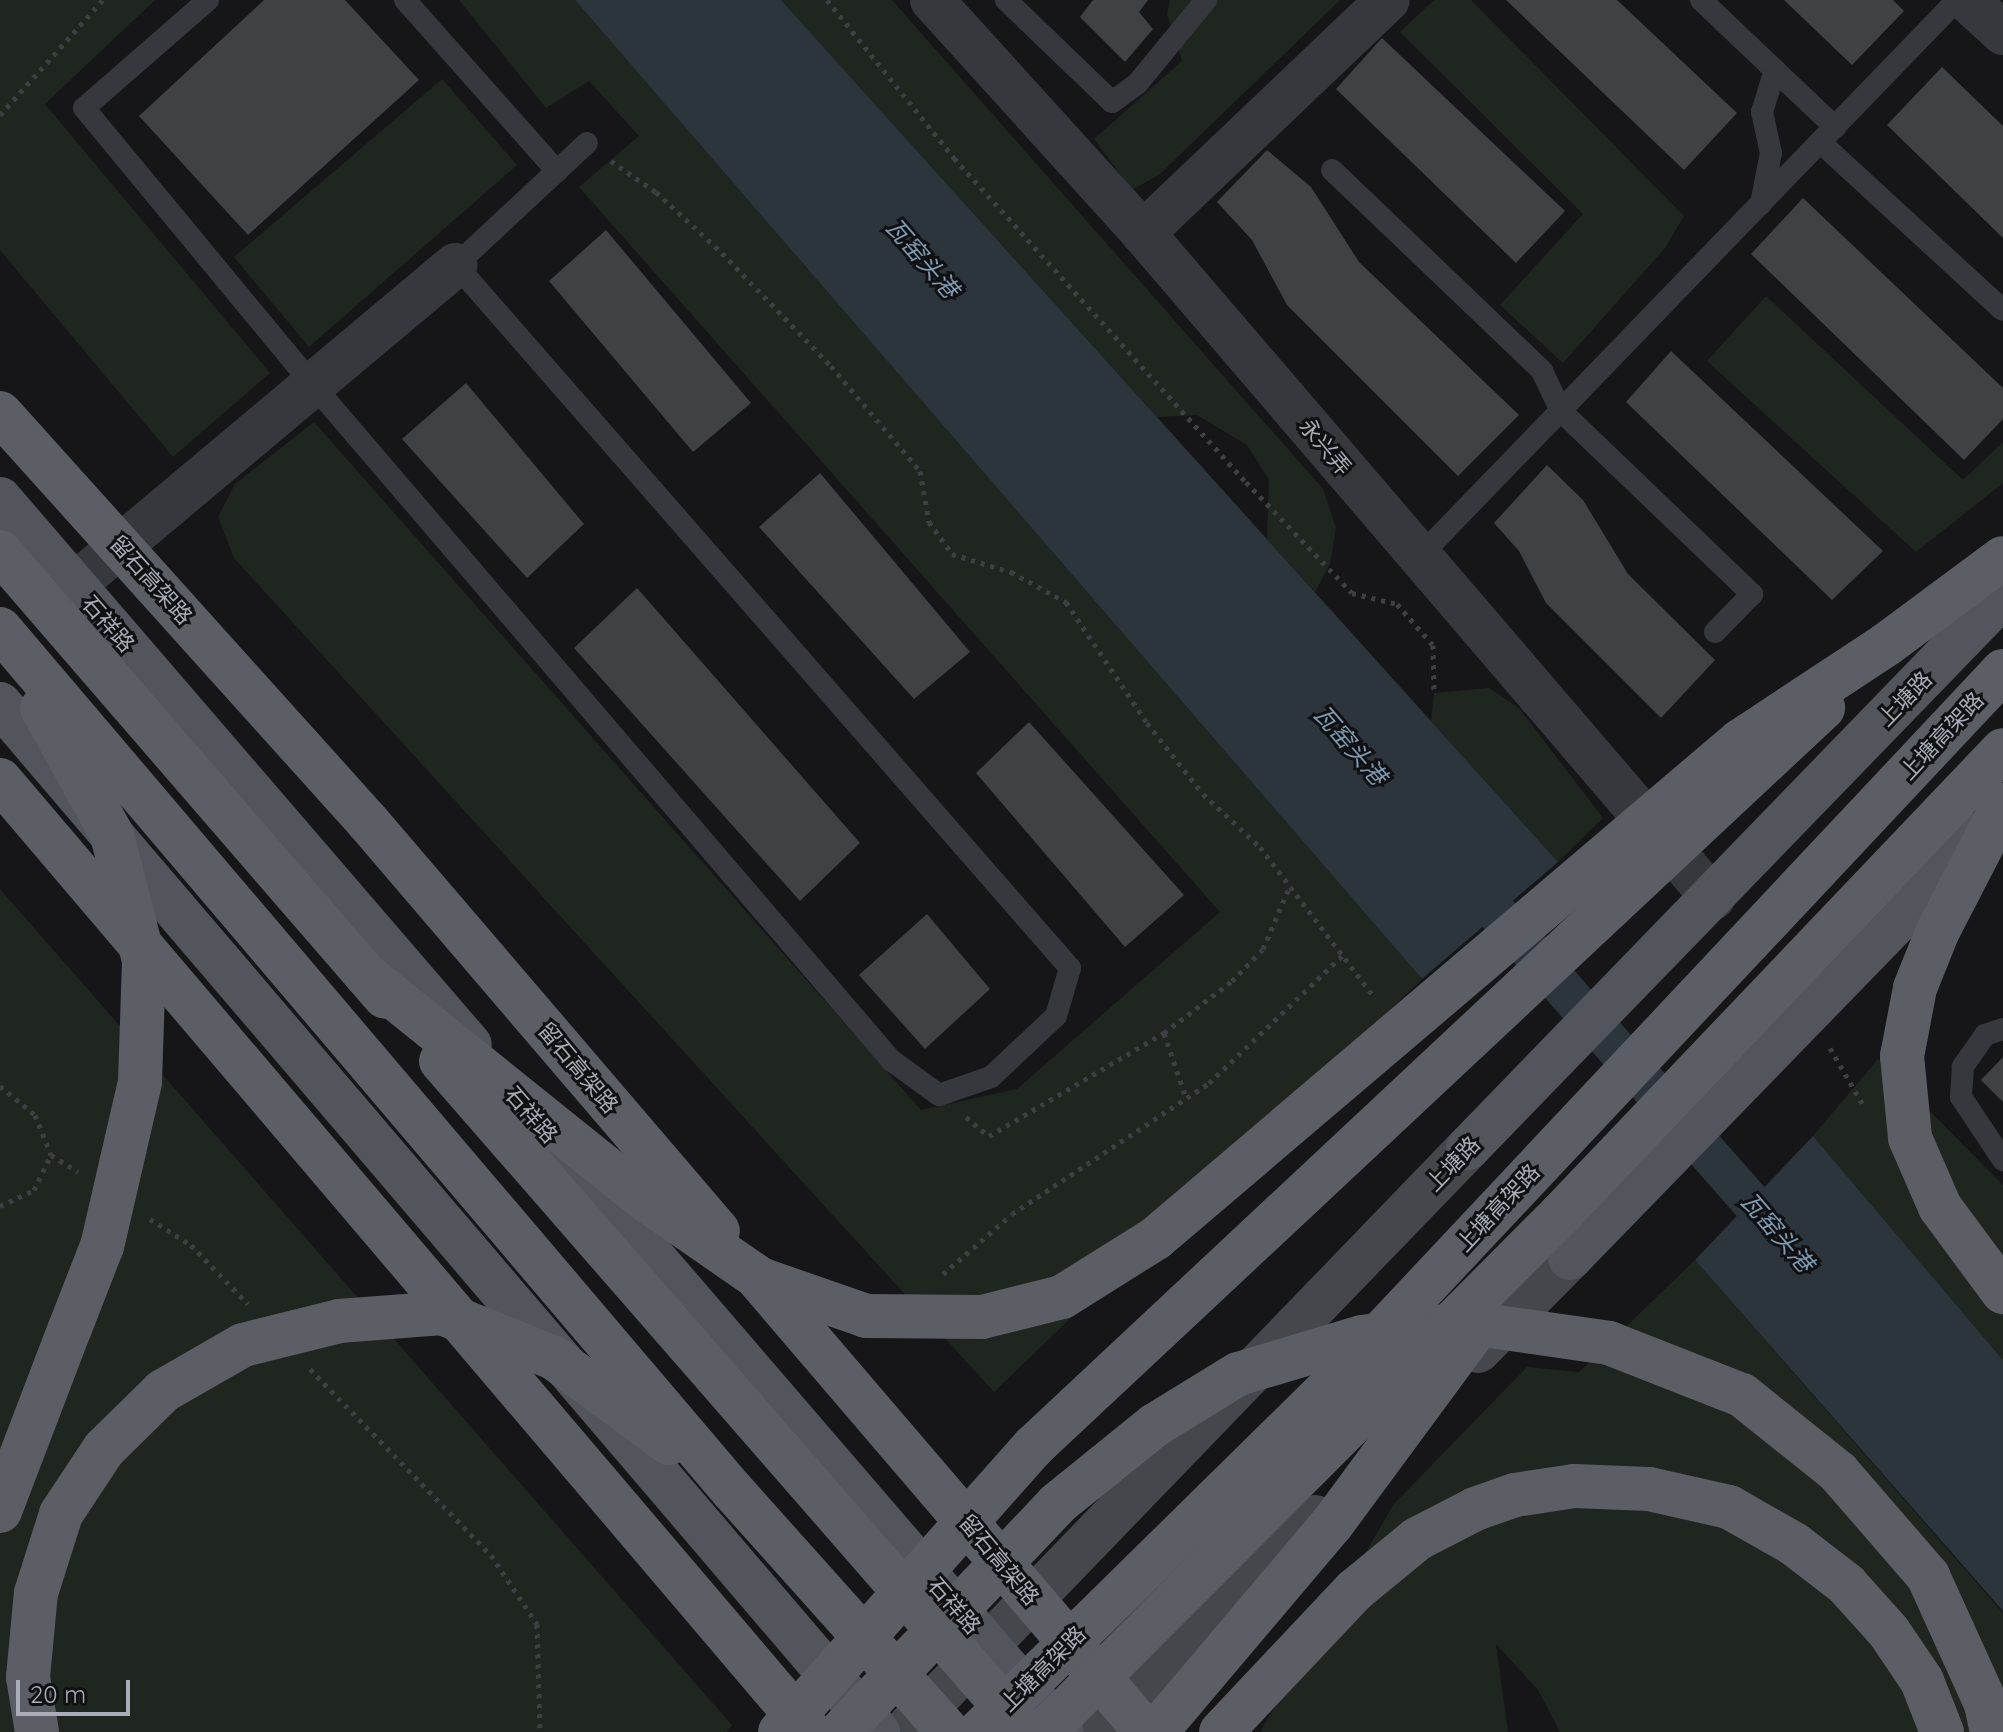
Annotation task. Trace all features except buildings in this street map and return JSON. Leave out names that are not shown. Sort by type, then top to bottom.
[{"type":"highway","name":"留石高架路","points":[[0,413],[368,822],[1146,1732]]},
{"type":"highway","points":[[0,552],[1026,1732]]},
{"type":"highway","points":[[366,975],[646,1200],[760,1279],[866,1316],[982,1317],[1062,1297],[1156,1238],[1740,741],[1887,644],[2003,558]]},
{"type":"highway","points":[[0,631],[112,835],[144,961],[140,1082],[102,1246],[0,1511]]},
{"type":"highway","points":[[0,631],[732,1490],[948,1732]]},
{"type":"highway","points":[[780,1732],[1033,1447],[1742,789],[1887,644]]},
{"type":"highway","name":"上塘高架路","points":[[979,1732],[1339,1378],[2003,671]]},
{"type":"highway","name":"上塘高架路","points":[[1044,1732],[1560,1215],[2003,750]]},
{"type":"highway","points":[[0,780],[810,1732]]},
{"type":"highway","points":[[2003,805],[1969,864],[1926,960],[1902,1056],[1910,1138],[1940,1207],[2003,1292]]},
{"type":"highway","points":[[1156,1732],[1332,1524],[1560,1215]]},
{"type":"highway","points":[[37,1732],[28,1677],[36,1593],[61,1514],[104,1449],[163,1391],[243,1345],[339,1321],[442,1313],[554,1358],[732,1490]]},
{"type":"highway","points":[[841,1732],[1057,1504],[1155,1425],[1238,1374],[1362,1337],[1469,1323],[1609,1343],[1742,1395],[1838,1472],[1928,1576],[1986,1704],[1992,1732]]},
{"type":"highway","points":[[0,1436],[70,1328]]},
{"type":"highway","points":[[1221,1732],[1355,1590],[1417,1539],[1475,1509],[1515,1495],[1574,1486],[1649,1489],[1729,1507],[1794,1544],[1846,1584],[1889,1632],[1922,1681],[1942,1732]]},
{"type":"main road","name":"石祥路","points":[[0,499],[1062,1732]]},
{"type":"main road","name":"上塘路","points":[[904,1732],[2003,596]]},
{"type":"main road","points":[[0,704],[878,1732]]},
{"type":"main road","points":[[1103,1732],[1810,1013],[2003,812]]},
{"type":"street","name":"永兴弄","points":[[932,0],[1143,233],[1713,898]]},
{"type":"street","points":[[1143,233],[1388,0]]},
{"type":"street","points":[[1967,0],[2003,33]]},
{"type":"street","points":[[74,585],[456,265]]},
{"type":"lane","points":[[208,0],[84,108],[313,385],[891,1060],[939,1095],[991,1077],[1056,1016],[1070,968],[456,265],[587,143]]},
{"type":"lane","points":[[405,0],[557,171]]},
{"type":"lane","points":[[1006,0],[1112,102],[1137,84],[1206,0]]},
{"type":"lane","points":[[1701,0],[1775,70],[1828,135],[2003,310]]},
{"type":"lane","points":[[1419,557],[1957,0]]},
{"type":"lane","points":[[1761,205],[1771,153],[1762,112],[1775,70]]},
{"type":"lane","points":[[1332,170],[1542,371],[1561,411],[1752,594],[1715,632]]},
{"type":"lane","points":[[2003,1029],[1985,1035],[1963,1067],[1961,1097],[2003,1160]]},
{"type":"path","points":[[0,115],[103,0]]},
{"type":"path","points":[[827,0],[954,158],[1246,482],[1352,593],[1397,604],[1433,645],[1434,693]]},
{"type":"path","points":[[587,143],[667,202],[831,366],[920,471],[929,522],[952,554],[1011,572],[1066,602],[1156,735],[1290,887],[1377,1001]]},
{"type":"path","points":[[939,1095],[989,1136],[1164,1033],[1232,981],[1263,949],[1290,887]]},
{"type":"path","points":[[934,1283],[1012,1214],[1209,1083],[1344,954]]},
{"type":"path","points":[[1164,1033],[1186,1098]]},
{"type":"path","points":[[0,1086],[35,1115],[51,1155],[89,1180]]},
{"type":"path","points":[[0,1206],[34,1190],[51,1155]]},
{"type":"path","points":[[140,1212],[191,1245],[258,1314]]},
{"type":"path","points":[[302,1360],[491,1555],[537,1624],[540,1732]]},
{"type":"shaded area","points":[[0,0],[155,0],[45,104],[270,373],[173,457],[0,250]]},
{"type":"shaded area","points":[[459,0],[575,0],[1422,979],[994,1392],[234,558],[218,517],[235,484],[314,422],[921,1110],[1017,1089],[1220,912],[579,187],[639,136],[589,81],[546,108]]},
{"type":"shaded area","points":[[781,0],[892,0],[1323,489],[1336,528],[1330,564],[1315,592],[1267,539],[1269,480],[1247,445],[1197,415],[1157,417]]},
{"type":"shaded area","points":[[1170,0],[1340,0],[1160,174],[1132,190],[1094,139],[1182,61],[1167,14]]},
{"type":"shaded area","points":[[1434,0],[1471,0],[1684,216],[1665,248],[1563,363],[1500,305],[1583,214],[1400,32]]},
{"type":"shaded area","points":[[442,79],[517,165],[309,347],[234,257]]},
{"type":"shaded area","points":[[1766,296],[1963,480],[2003,442],[2003,483],[1916,552],[1707,361]]},
{"type":"shaded area","points":[[1489,688],[1519,708],[1603,818],[1558,862],[1431,721],[1434,693]]},
{"type":"shaded area","points":[[0,889],[732,1725],[727,1732],[0,1732]]},
{"type":"shaded area","points":[[1878,1059],[2003,1185],[2003,1360],[1813,1136]]},
{"type":"shaded area","points":[[1695,1260],[2003,1613],[2003,1732],[1560,1732],[1538,1690],[1496,1644],[1508,1732],[1260,1732],[1394,1504],[1527,1367],[1579,1372]]},
{"type":"water","points":[[575,0],[781,0],[1558,862],[1422,979]]},
{"type":"water","points":[[1813,1136],[2003,1360],[2003,1611],[1695,1260]]},
{"type":"waterway","name":"瓦窑头港","points":[[1462,873],[1787,1243]]}]
